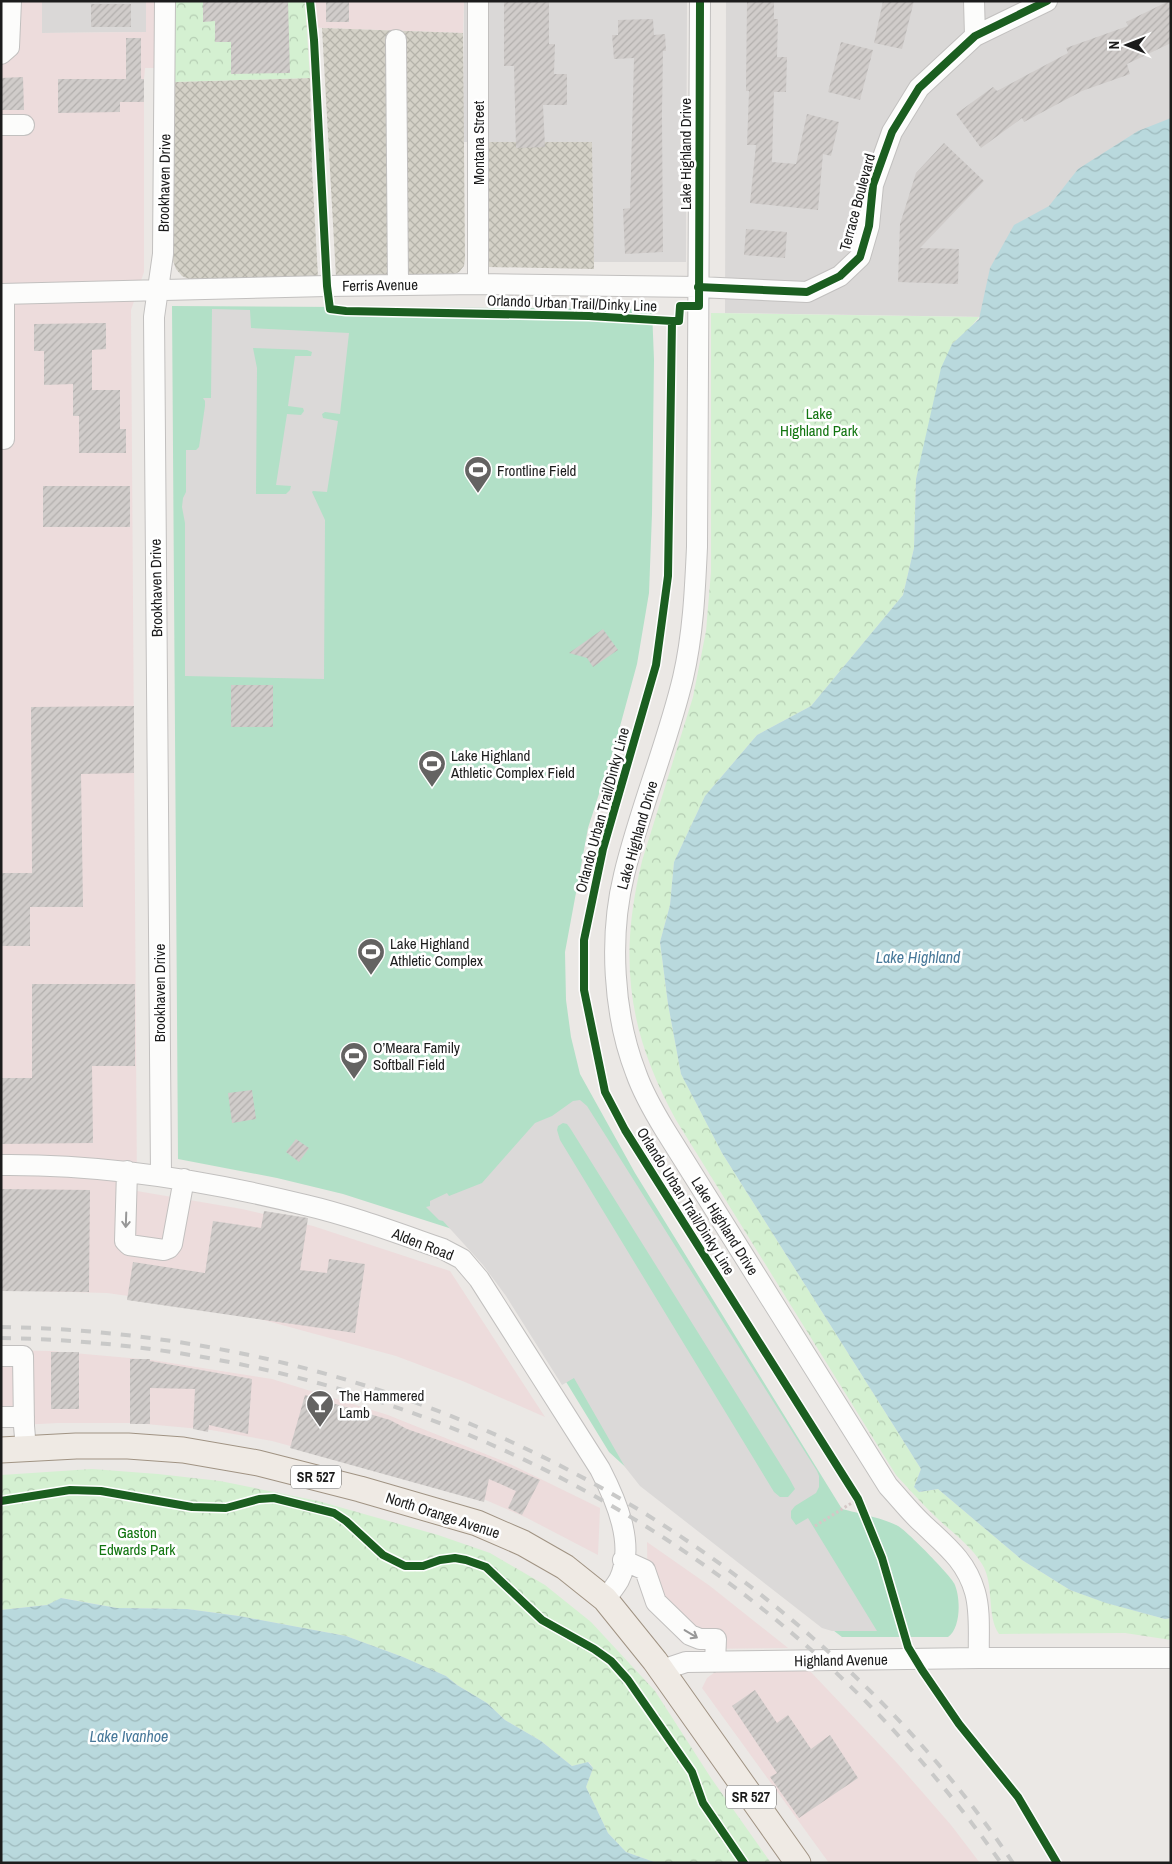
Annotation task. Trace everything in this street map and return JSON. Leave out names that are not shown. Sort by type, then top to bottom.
[{"type":"main road","name":"North Orange Avenue","points":[[1,1450],[76,1446],[128,1446],[183,1450],[258,1463],[360,1489],[477,1523],[524,1543],[565,1567],[605,1599],[662,1670],[798,1863]]},
{"type":"street","points":[[1,54],[9,47],[11,1]]},
{"type":"street","name":"Brookhaven Drive","points":[[160,1175],[154,326],[163,254],[165,1]]},
{"type":"street","name":"Montana Street","points":[[478,1],[478,284]]},
{"type":"street","name":"Lake Highland Drive","points":[[700,1],[697,547],[694,600],[690,644],[672,720],[623,876],[615,948],[620,1012],[636,1073],[648,1102],[670,1139],[888,1486],[921,1522],[956,1555],[965,1568],[975,1593],[978,1608],[979,1658]]},
{"type":"street","points":[[974,1],[975,36]]},
{"type":"street","name":"Terrace Boulevard","points":[[698,287],[807,292],[840,276],[860,257],[868,226],[873,185],[892,132],[918,88],[975,36],[1047,1]]},
{"type":"street","points":[[396,40],[398,285]]},
{"type":"street","points":[[1,126],[24,125]]},
{"type":"street","name":"Ferris Avenue","points":[[3,294],[158,289],[478,284],[698,287]]},
{"type":"street","points":[[3,294],[4,439]]},
{"type":"street","name":"Alden Road","points":[[1,1165],[89,1167],[184,1179],[307,1205],[443,1249],[462,1259],[479,1278],[600,1469],[612,1493],[622,1528],[624,1548],[618,1580],[605,1599]]},
{"type":"street","points":[[127,1172],[125,1241],[129,1245],[164,1250],[172,1244],[184,1179]]},
{"type":"street","points":[[1,1356],[23,1356],[26,1449]]},
{"type":"street","points":[[1,1417],[24,1417]]},
{"type":"street","points":[[623,1560],[645,1570],[656,1602],[690,1636],[716,1639],[715,1662]]},
{"type":"street","name":"Highland Avenue","points":[[662,1670],[686,1662],[979,1658],[1171,1658]]},
{"type":"path","points":[[815,1526],[860,1502],[853,1491]]},
{"type":"shaded area","points":[[1,1],[42,1],[42,33],[146,32],[146,1],[464,1],[463,33],[299,27],[298,67],[145,68],[144,272],[131,310],[137,1191],[242,1209],[313,1226],[450,1271],[545,1417],[465,1382],[396,1356],[260,1319],[178,1303],[107,1293],[1,1290]]},
{"type":"shaded area","points":[[42,1],[146,1],[146,32],[42,33]]},
{"type":"shaded area","points":[[464,1],[687,1],[686,262],[593,262],[592,142],[463,142]]},
{"type":"shaded area","points":[[726,1],[1171,1],[1171,320],[725,313]]},
{"type":"shaded area","points":[[322,28],[463,33],[465,259],[464,266],[459,272],[450,276],[336,277]]},
{"type":"shaded area","points":[[310,78],[312,169],[318,277],[191,280],[182,276],[176,269],[172,258],[173,82]]},
{"type":"shaded area","points":[[486,142],[592,142],[594,269],[489,267],[486,264]]},
{"type":"shaded area","points":[[212,309],[250,310],[251,328],[349,333],[340,414],[325,412],[322,414],[323,418],[338,421],[327,492],[312,492],[325,520],[324,679],[185,676],[185,523],[182,507],[186,492],[186,450],[196,450],[199,447],[205,406],[203,398],[211,398]],"holes":[[[253,348],[307,350],[312,352],[311,356],[295,356],[288,406],[303,408],[304,411],[301,415],[287,414],[276,485],[291,486],[290,490],[286,494],[256,494],[257,368]]]},
{"type":"shaded area","points":[[580,1100],[587,1106],[817,1471],[819,1487],[816,1493],[795,1506],[791,1511],[791,1518],[796,1525],[808,1518],[877,1631],[832,1631],[822,1628],[640,1486],[625,1467],[574,1378],[562,1385],[506,1296],[483,1265],[443,1221],[439,1220],[426,1207],[430,1206],[430,1201],[447,1193],[449,1196],[482,1183],[535,1123],[552,1116],[573,1101]],"holes":[[[563,1123],[567,1124],[789,1478],[795,1489],[788,1497],[780,1497],[774,1492],[560,1140],[557,1130],[558,1126]]]},
{"type":"shaded area","points":[[1,1350],[51,1351],[152,1360],[272,1379],[388,1415],[508,1463],[600,1508],[598,1555],[525,1517],[481,1498],[272,1441],[211,1430],[135,1423],[58,1423],[1,1426]]},
{"type":"shaded area","points":[[647,1542],[710,1586],[788,1648],[698,1649],[682,1643],[648,1602]]},
{"type":"shaded area","points":[[726,1670],[809,1670],[897,1763],[951,1825],[980,1863],[829,1863],[702,1688],[707,1678],[715,1672]]},
{"type":"green space","points":[[173,1],[305,1],[310,78],[173,82]]},
{"type":"green space","name":"Lake Highland Athletic Complex","points":[[172,306],[652,309],[654,360],[649,593],[637,664],[616,741],[588,828],[565,952],[566,1000],[571,1037],[580,1074],[635,1173],[842,1509],[898,1526],[910,1535],[954,1583],[959,1604],[955,1627],[948,1637],[842,1637],[655,1494],[609,1452],[497,1269],[468,1237],[449,1228],[343,1194],[277,1178],[178,1159]]},
{"type":"green space","name":"Lake Highland Park","points":[[711,313],[979,317],[952,344],[916,479],[914,548],[903,595],[811,706],[757,735],[705,796],[674,862],[670,905],[660,942],[668,1004],[681,1074],[722,1153],[921,1469],[914,1487],[919,1492],[938,1489],[1022,1560],[1070,1590],[1107,1603],[1165,1619],[1171,1618],[1171,1640],[1125,1633],[999,1634],[993,1618],[988,1581],[982,1564],[968,1546],[933,1515],[896,1475],[676,1120],[647,1056],[632,995],[630,931],[642,861],[693,697],[706,631],[711,572]]},
{"type":"green space","name":"Gaston Edwards Park","points":[[92,1469],[220,1481],[318,1501],[438,1535],[490,1553],[545,1585],[591,1622],[655,1691],[711,1778],[771,1863],[657,1863],[626,1852],[608,1833],[586,1787],[593,1768],[589,1762],[572,1766],[541,1741],[505,1720],[487,1703],[446,1676],[403,1657],[346,1636],[239,1616],[187,1609],[117,1608],[62,1598],[47,1605],[1,1610],[1,1475]]},
{"type":"water","name":"Lake Highland","points":[[1171,118],[1171,1618],[1165,1619],[1106,1603],[1070,1590],[1022,1560],[938,1489],[919,1492],[914,1487],[921,1469],[722,1153],[681,1074],[668,1004],[660,942],[670,905],[674,862],[705,796],[757,735],[811,706],[903,595],[914,548],[916,479],[941,368],[952,344],[979,319],[990,268],[1014,225],[1049,206],[1078,169],[1138,131]]},
{"type":"water","name":"Lake Ivanhoe","points":[[61,1598],[117,1608],[187,1609],[239,1616],[346,1636],[403,1657],[446,1676],[487,1703],[505,1720],[541,1741],[572,1766],[588,1762],[593,1768],[586,1787],[608,1833],[626,1852],[657,1863],[1,1863],[1,1610],[47,1605]]},
{"type":"building","points":[[203,1],[288,1],[290,73],[231,74],[231,42],[215,42],[215,21],[203,22]]},
{"type":"building","points":[[326,1],[349,1],[349,22],[326,22]]},
{"type":"building","points":[[504,1],[549,1],[549,44],[555,44],[554,74],[567,74],[567,105],[543,105],[545,147],[516,148],[514,66],[504,66]]},
{"type":"building","points":[[747,1],[774,1],[774,19],[778,19],[777,57],[787,57],[786,92],[774,92],[772,162],[796,164],[807,114],[839,122],[831,156],[823,154],[818,210],[750,203],[756,145],[747,145],[749,91],[746,91]]},
{"type":"building","points":[[883,1],[914,1],[902,49],[874,43]]},
{"type":"building","points":[[1171,1],[1171,43],[1127,64],[1130,74],[1082,91],[1024,122],[1022,118],[981,148],[956,114],[993,87],[997,91],[1068,53],[1066,48],[1128,26],[1126,22]]},
{"type":"building","points":[[91,4],[131,4],[131,27],[91,27]]},
{"type":"building","points":[[653,19],[654,35],[665,34],[666,51],[663,51],[662,114],[663,252],[625,254],[623,209],[630,208],[634,58],[614,59],[612,35],[618,35],[618,20]]},
{"type":"building","points":[[126,38],[141,38],[141,79],[144,79],[144,102],[120,102],[120,112],[58,113],[58,79],[126,79]]},
{"type":"building","points":[[841,42],[873,50],[860,100],[828,92]]},
{"type":"building","points":[[23,77],[24,110],[1,110],[1,78]]},
{"type":"building","points":[[944,143],[984,181],[920,248],[959,249],[958,284],[898,282],[900,224],[916,173]]},
{"type":"building","points":[[746,229],[787,232],[785,258],[744,255]]},
{"type":"building","points":[[106,323],[106,349],[92,350],[92,390],[120,390],[120,429],[126,429],[126,453],[79,453],[79,416],[73,416],[73,384],[44,385],[44,351],[34,351],[34,324]]},
{"type":"building","points":[[43,486],[130,486],[130,527],[43,527]]},
{"type":"building","points":[[603,629],[618,650],[593,667],[587,658],[569,653]]},
{"type":"building","points":[[231,685],[273,685],[273,727],[231,727]]},
{"type":"building","points":[[134,706],[134,773],[81,774],[83,907],[30,907],[30,946],[1,946],[1,873],[32,873],[31,707]]},
{"type":"building","points":[[32,984],[135,984],[135,1066],[92,1066],[93,1143],[1,1144],[1,1078],[32,1078]]},
{"type":"building","points":[[252,1090],[256,1119],[232,1123],[228,1093]]},
{"type":"building","points":[[296,1139],[309,1148],[299,1162],[286,1152]]},
{"type":"building","points":[[2,1189],[90,1190],[89,1292],[1,1291]]},
{"type":"building","points":[[264,1211],[308,1218],[300,1270],[327,1273],[329,1259],[365,1264],[355,1333],[127,1300],[133,1262],[205,1273],[213,1221],[261,1228]]},
{"type":"building","points":[[51,1352],[79,1352],[79,1409],[51,1409]]},
{"type":"building","points":[[130,1359],[150,1359],[150,1361],[252,1379],[248,1434],[209,1425],[208,1432],[193,1429],[195,1389],[150,1388],[150,1424],[130,1424]]},
{"type":"building","points":[[305,1395],[390,1420],[407,1429],[486,1457],[540,1480],[522,1515],[508,1508],[516,1491],[489,1479],[484,1502],[290,1448]]},
{"type":"building","points":[[755,1690],[777,1723],[788,1715],[811,1749],[830,1735],[858,1778],[799,1818],[770,1777],[777,1773],[732,1706]]},
{"type":"railway","points":[[1,1327],[112,1334],[221,1349],[327,1374],[431,1408],[531,1451],[627,1503],[719,1563],[806,1632],[863,1684],[917,1740],[968,1800],[1013,1863]]},
{"type":"railway","points":[[1,1338],[149,1349],[293,1376],[432,1420],[564,1480],[689,1554],[804,1643],[908,1747],[1001,1863]]},
{"type":"cycle path","name":"Orlando Urban Trail/Dinky Line","points":[[310,1],[314,40],[327,286],[330,309],[346,311],[589,316],[672,321],[668,576],[656,665],[603,849],[584,940],[584,990],[605,1092],[625,1130],[858,1499],[882,1558],[908,1647],[959,1724],[1018,1797],[1057,1863]]},
{"type":"cycle path","points":[[672,321],[679,321],[680,306],[699,306],[700,1]]},
{"type":"cycle path","points":[[698,287],[807,292],[840,276],[860,257],[869,226],[873,185],[892,132],[919,88],[975,36],[1047,1]]},
{"type":"cycle path","points":[[1,1501],[70,1490],[101,1491],[192,1507],[226,1508],[259,1499],[274,1498],[334,1513],[346,1521],[383,1555],[405,1566],[423,1566],[440,1560],[455,1558],[486,1567],[542,1620],[594,1649],[611,1661],[628,1680],[692,1772],[703,1803],[744,1863]]},
{"type":"place","name":"Frontline Field","points":[[478,494]]},
{"type":"place","name":"Lake Highland Athletic Complex Field","points":[[432,788]]},
{"type":"place","name":"Lake Highland Athletic Complex","points":[[371,976]]},
{"type":"place","name":"O’Meara Family Softball Field","points":[[354,1080]]},
{"type":"place","name":"The Hammered Lamb","points":[[320,1428]]}]
